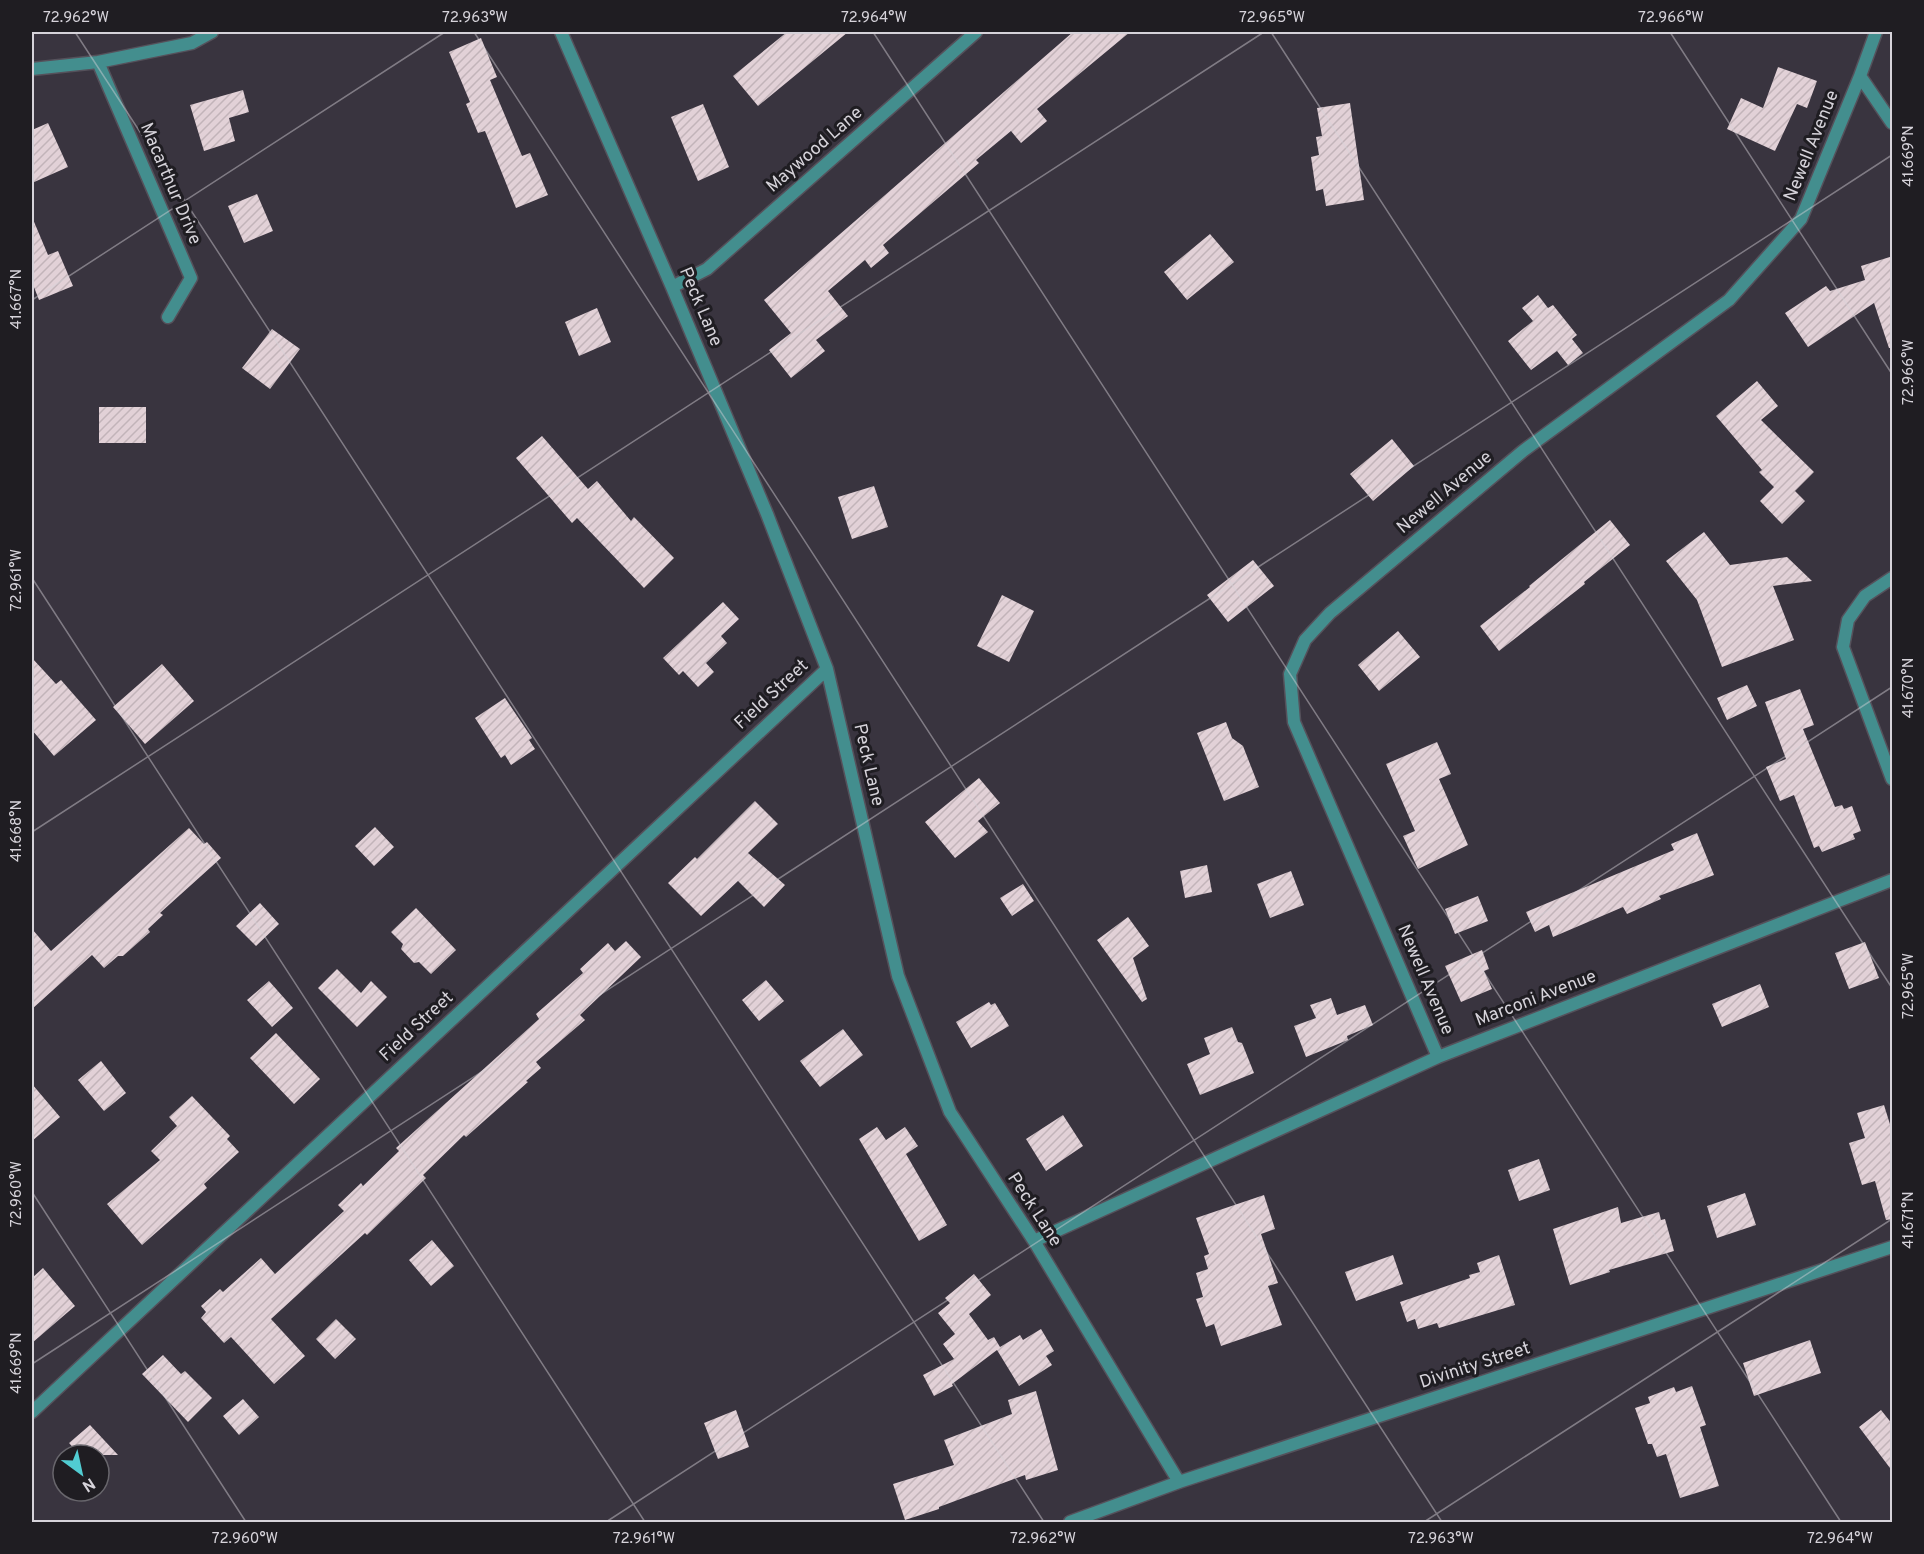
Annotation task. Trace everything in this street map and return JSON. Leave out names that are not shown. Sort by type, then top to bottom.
[{"type":"street","points":[[32,69],[98,62],[192,42],[212,32]]},
{"type":"street","name":"Peck Lane","points":[[561,32],[672,287],[767,514],[827,669],[898,976],[950,1112],[1034,1241],[1179,1482]]},
{"type":"street","name":"Maywood Lane","points":[[672,287],[707,269],[976,32]]},
{"type":"street","name":"Newell Avenue","points":[[1438,1057],[1294,722],[1290,674],[1305,640],[1330,613],[1523,451],[1729,300],[1801,219],[1876,32]]},
{"type":"street","name":"Macarthur Drive","points":[[98,62],[191,278],[168,317]]},
{"type":"street","points":[[1860,76],[1893,123]]},
{"type":"street","points":[[1893,578],[1865,596],[1853,612],[1848,620],[1843,647],[1893,779]]},
{"type":"street","name":"Field Street","points":[[32,1412],[827,669]]},
{"type":"street","name":"Marconi Avenue","points":[[1034,1241],[1438,1057],[1893,880]]},
{"type":"street","name":"Divinity Street","points":[[1070,1522],[1179,1482],[1893,1247]]},
{"type":"building","points":[[787,32],[848,32],[758,106],[733,76]]},
{"type":"building","points":[[1073,32],[1130,32],[1037,109],[1047,121],[1021,143],[1011,131],[976,160],[979,163],[883,245],[889,253],[871,268],[865,260],[828,291],[848,316],[816,340],[825,351],[791,378],[769,350],[791,333],[764,300]]},
{"type":"building","points":[[481,38],[497,77],[490,80],[522,156],[530,153],[548,195],[516,208],[485,131],[478,133],[466,104],[470,102],[449,52]]},
{"type":"building","points":[[1778,67],[1817,81],[1807,108],[1797,104],[1775,151],[1727,129],[1741,98],[1763,108]]},
{"type":"building","points":[[243,90],[249,112],[229,118],[235,141],[204,151],[190,105]]},
{"type":"building","points":[[1350,103],[1364,200],[1326,206],[1323,189],[1316,191],[1311,157],[1319,155],[1316,137],[1322,136],[1317,108]]},
{"type":"building","points":[[703,104],[729,167],[698,181],[671,117]]},
{"type":"building","points":[[48,123],[68,167],[32,183],[32,130]]},
{"type":"building","points":[[257,194],[273,231],[244,243],[228,206]]},
{"type":"building","points":[[32,217],[48,255],[58,251],[73,286],[39,300],[32,282]]},
{"type":"building","points":[[1210,234],[1234,262],[1187,300],[1164,272]]},
{"type":"building","points":[[1893,256],[1893,348],[1889,348],[1874,303],[1808,347],[1785,313],[1826,286],[1830,291],[1865,280],[1861,266]]},
{"type":"building","points":[[1538,295],[1548,308],[1553,305],[1577,335],[1572,339],[1583,353],[1568,365],[1557,351],[1531,370],[1508,341],[1533,321],[1522,308]]},
{"type":"building","points":[[597,308],[611,342],[579,356],[565,322]]},
{"type":"building","points":[[272,329],[300,349],[270,389],[242,368]]},
{"type":"building","points":[[1757,381],[1778,406],[1761,420],[1814,472],[1795,491],[1805,501],[1782,524],[1760,501],[1774,487],[1759,472],[1762,470],[1716,416]]},
{"type":"building","points":[[99,407],[146,407],[146,443],[99,443]]},
{"type":"building","points":[[542,436],[588,489],[597,481],[631,521],[634,517],[674,558],[644,588],[577,518],[572,523],[516,458]]},
{"type":"building","points":[[1392,439],[1414,466],[1373,501],[1350,474]]},
{"type":"building","points":[[874,486],[888,527],[852,539],[838,497]]},
{"type":"building","points":[[1610,520],[1630,545],[1584,582],[1585,584],[1499,651],[1480,626]]},
{"type":"building","points":[[1704,532],[1730,565],[1787,557],[1812,581],[1773,586],[1794,640],[1722,667],[1697,600],[1666,561]]},
{"type":"building","points":[[1253,560],[1274,586],[1228,622],[1207,595]]},
{"type":"building","points":[[1002,595],[1034,611],[1009,662],[977,646]]},
{"type":"building","points":[[723,602],[739,619],[721,636],[727,643],[706,663],[714,672],[698,687],[683,671],[679,675],[663,658]]},
{"type":"building","points":[[1398,631],[1420,657],[1379,691],[1358,665]]},
{"type":"building","points":[[32,658],[56,684],[61,680],[96,720],[54,756],[32,730]]},
{"type":"building","points":[[162,664],[194,701],[145,744],[113,707]]},
{"type":"building","points":[[1747,685],[1757,706],[1727,720],[1717,698]]},
{"type":"building","points":[[1800,689],[1814,725],[1803,729],[1835,807],[1842,805],[1844,809],[1852,806],[1861,831],[1853,834],[1855,839],[1822,852],[1819,846],[1814,848],[1794,795],[1780,801],[1766,767],[1786,759],[1765,702]]},
{"type":"building","points":[[505,698],[532,738],[529,740],[535,749],[511,765],[505,755],[501,758],[475,718]]},
{"type":"building","points":[[1226,722],[1232,738],[1243,746],[1259,787],[1224,801],[1197,733]]},
{"type":"building","points":[[1437,742],[1451,774],[1439,779],[1468,845],[1418,869],[1403,836],[1415,831],[1386,764]]},
{"type":"building","points":[[979,778],[1000,803],[978,821],[988,832],[955,858],[925,822]]},
{"type":"building","points":[[755,801],[778,824],[748,853],[785,885],[764,907],[738,881],[701,916],[668,883],[695,857],[697,859]]},
{"type":"building","points":[[375,827],[394,847],[374,866],[355,846]]},
{"type":"building","points":[[189,828],[204,844],[207,842],[221,858],[160,913],[163,915],[148,929],[150,932],[123,956],[118,956],[104,968],[92,955],[32,1009],[32,929],[51,951]]},
{"type":"building","points":[[1697,833],[1714,875],[1659,896],[1661,899],[1627,914],[1623,907],[1553,937],[1549,925],[1535,932],[1526,912],[1674,850],[1671,844]]},
{"type":"building","points":[[1207,865],[1212,892],[1185,898],[1180,871]]},
{"type":"building","points":[[1291,871],[1304,905],[1270,918],[1257,884]]},
{"type":"building","points":[[1023,884],[1034,901],[1012,916],[1000,898]]},
{"type":"building","points":[[1478,896],[1488,921],[1455,934],[1445,909]]},
{"type":"building","points":[[260,903],[279,924],[256,946],[236,926]]},
{"type":"building","points":[[416,908],[456,950],[431,974],[419,962],[414,963],[401,949],[403,944],[391,932]]},
{"type":"building","points":[[1128,917],[1149,946],[1133,958],[1147,999],[1142,1002],[1097,940]]},
{"type":"building","points":[[626,941],[641,957],[580,1015],[585,1020],[536,1062],[541,1068],[526,1081],[528,1082],[466,1137],[464,1135],[423,1175],[426,1178],[367,1235],[365,1233],[271,1319],[305,1356],[274,1384],[231,1337],[224,1343],[201,1318],[206,1312],[201,1306],[220,1289],[223,1292],[261,1258],[275,1274],[344,1211],[338,1205],[361,1183],[363,1186],[399,1151],[396,1148],[539,1019],[536,1014],[583,973],[580,969],[608,943],[615,951]]},
{"type":"building","points":[[1865,942],[1879,978],[1849,989],[1835,953]]},
{"type":"building","points":[[1482,950],[1489,969],[1484,971],[1492,989],[1461,1002],[1445,966]]},
{"type":"building","points":[[337,969],[361,993],[371,981],[387,997],[357,1027],[318,988]]},
{"type":"building","points":[[766,980],[784,1001],[759,1021],[742,1000]]},
{"type":"building","points":[[269,981],[293,1008],[272,1027],[247,1000]]},
{"type":"building","points":[[1760,984],[1769,1007],[1722,1027],[1712,1004]]},
{"type":"building","points":[[1331,998],[1337,1015],[1365,1005],[1373,1025],[1347,1036],[1348,1040],[1306,1057],[1294,1026],[1316,1018],[1310,1005]]},
{"type":"building","points":[[989,1002],[991,1005],[995,1003],[1009,1026],[971,1048],[956,1022]]},
{"type":"building","points":[[1232,1027],[1238,1042],[1242,1043],[1254,1073],[1200,1095],[1187,1064],[1210,1054],[1204,1038]]},
{"type":"building","points":[[843,1029],[863,1055],[820,1087],[800,1061]]},
{"type":"building","points":[[276,1033],[320,1079],[294,1104],[250,1058]]},
{"type":"building","points":[[101,1061],[126,1093],[104,1111],[78,1080]]},
{"type":"building","points":[[32,1084],[60,1117],[32,1141]]},
{"type":"building","points":[[192,1096],[230,1136],[227,1139],[239,1152],[204,1184],[207,1188],[142,1245],[107,1204],[160,1160],[151,1151],[177,1126],[169,1117]]},
{"type":"building","points":[[1884,1105],[1893,1134],[1893,1219],[1886,1220],[1875,1181],[1862,1185],[1849,1143],[1865,1138],[1857,1113]]},
{"type":"building","points":[[1063,1115],[1083,1146],[1046,1171],[1026,1139]]},
{"type":"building","points":[[877,1127],[886,1140],[905,1127],[918,1146],[906,1154],[947,1225],[919,1241],[859,1139]]},
{"type":"building","points":[[1539,1159],[1550,1190],[1519,1201],[1508,1170]]},
{"type":"building","points":[[1745,1193],[1756,1225],[1717,1238],[1707,1206]]},
{"type":"building","points":[[1264,1195],[1275,1229],[1261,1234],[1278,1283],[1268,1286],[1282,1325],[1221,1346],[1214,1324],[1206,1327],[1196,1299],[1203,1297],[1196,1273],[1208,1269],[1204,1256],[1209,1254],[1196,1218]]},
{"type":"building","points":[[1618,1207],[1621,1223],[1659,1212],[1661,1220],[1665,1219],[1674,1251],[1609,1270],[1610,1272],[1570,1285],[1553,1229]]},
{"type":"building","points":[[432,1240],[454,1266],[431,1286],[409,1260]]},
{"type":"building","points":[[1393,1255],[1403,1284],[1356,1301],[1345,1272]]},
{"type":"building","points":[[1499,1255],[1515,1305],[1439,1328],[1437,1323],[1418,1329],[1415,1319],[1407,1322],[1400,1302],[1470,1278],[1469,1275],[1480,1272],[1477,1263]]},
{"type":"building","points":[[43,1268],[75,1306],[32,1343],[32,1278]]},
{"type":"building","points":[[974,1274],[991,1295],[969,1314],[988,1340],[994,1337],[1000,1347],[1020,1335],[1023,1340],[1041,1329],[1054,1351],[1046,1356],[1052,1365],[1019,1386],[997,1350],[952,1384],[953,1386],[934,1396],[923,1375],[954,1359],[943,1344],[955,1334],[938,1313],[950,1303],[945,1298]]},
{"type":"building","points":[[336,1319],[356,1339],[335,1359],[316,1339]]},
{"type":"building","points":[[1810,1340],[1821,1373],[1754,1396],[1743,1363]]},
{"type":"building","points":[[163,1355],[181,1374],[185,1371],[212,1398],[188,1422],[142,1374]]},
{"type":"building","points":[[1692,1386],[1706,1425],[1700,1427],[1719,1486],[1680,1498],[1666,1454],[1657,1457],[1652,1444],[1648,1444],[1635,1408],[1650,1403],[1648,1397],[1674,1387],[1676,1392]]},
{"type":"building","points":[[1036,1391],[1058,1470],[1026,1480],[1025,1475],[905,1520],[893,1484],[954,1465],[944,1440],[1012,1414],[1008,1400]]},
{"type":"building","points":[[243,1399],[259,1417],[239,1435],[223,1416]]},
{"type":"building","points":[[736,1410],[749,1447],[718,1459],[704,1423]]},
{"type":"building","points":[[1881,1410],[1893,1425],[1893,1472],[1859,1427]]},
{"type":"building","points":[[90,1425],[107,1443],[69,1443]]},
{"type":"building","points":[[111,1448],[118,1455],[111,1455]]}]
